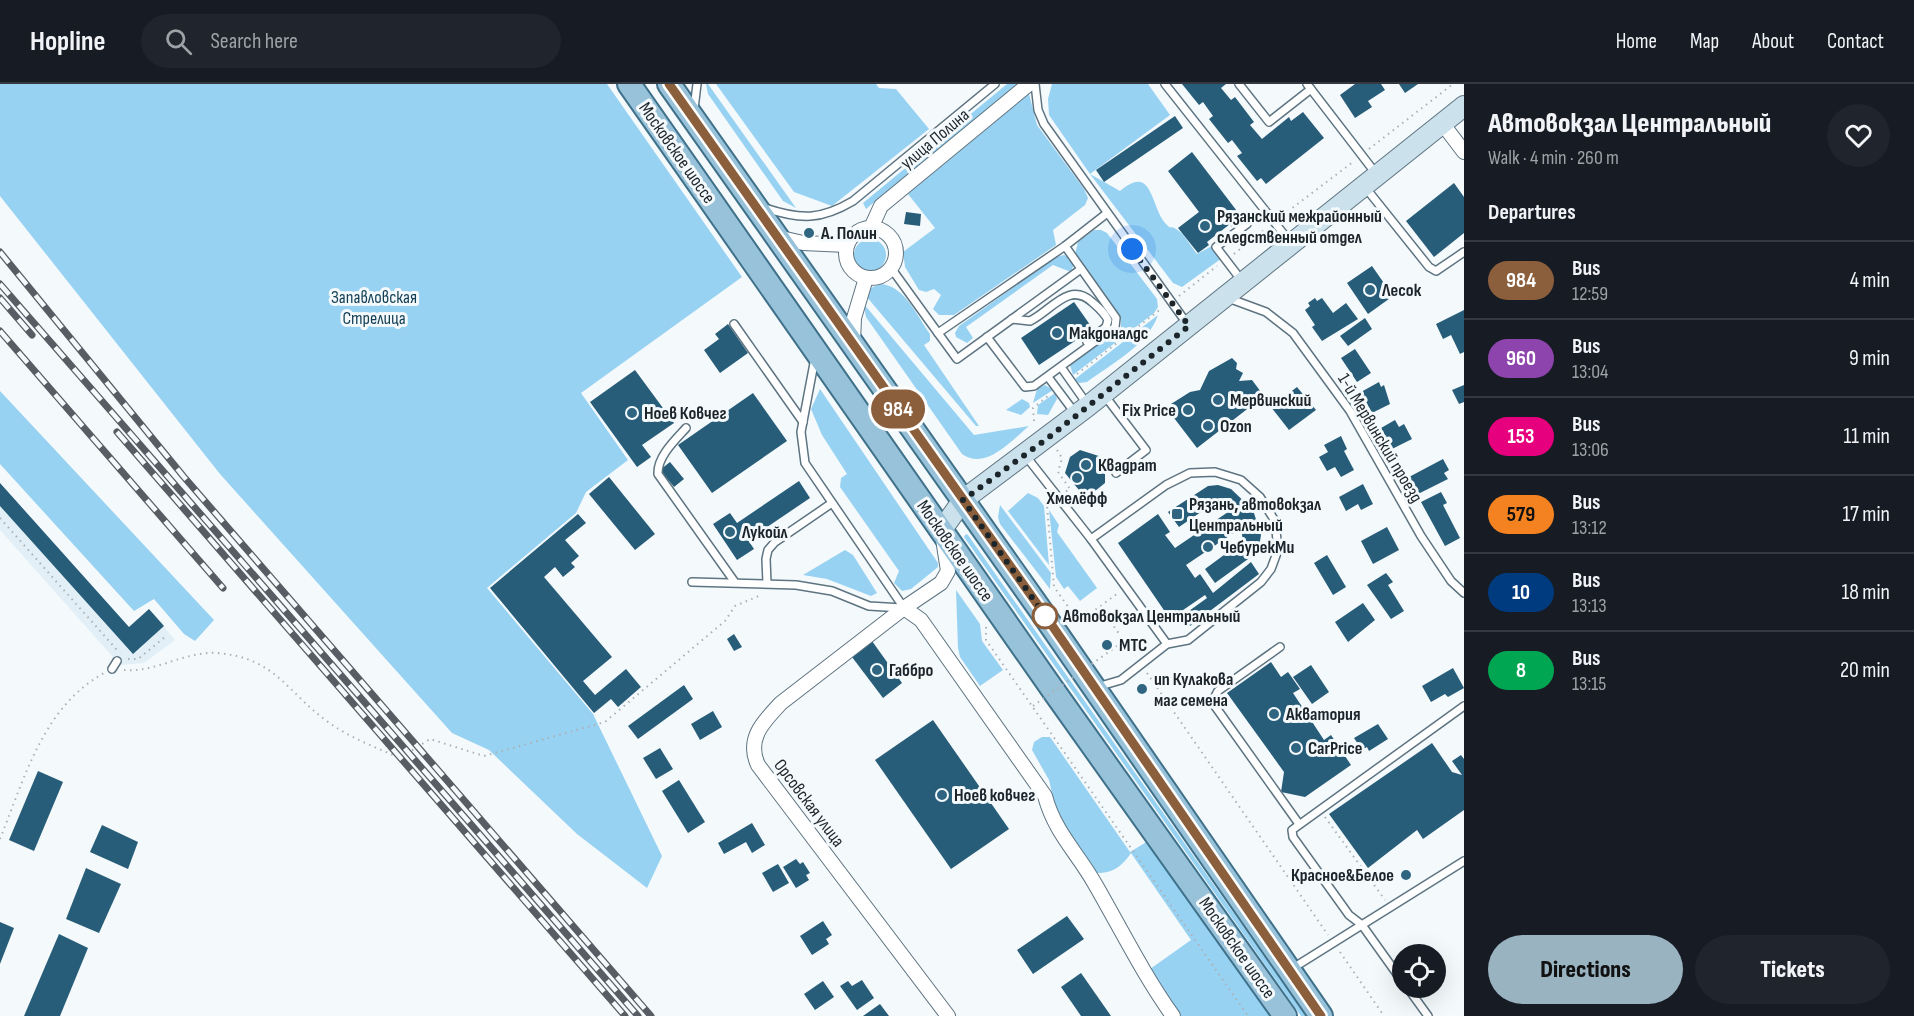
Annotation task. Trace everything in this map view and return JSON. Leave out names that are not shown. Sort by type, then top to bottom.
[{"type":"main road","name":"Московское шоссе","points":[[629,84],[941,531],[1285,1016]]},
{"type":"main road","name":"Московское шоссе","points":[[669,84],[1095,688],[1321,1016]]},
{"type":"street","name":"улица Полина","points":[[871,228],[881,206],[1029,84]]},
{"type":"street","points":[[941,531],[963,500],[1090,405],[1464,105]]},
{"type":"street","points":[[1442,123],[1464,152]]},
{"type":"street","points":[[871,228],[886,233],[895,246],[895,261],[891,268],[880,277],[866,278],[849,266],[846,245],[856,232],[871,228]]},
{"type":"street","points":[[776,237],[802,243],[846,245]]},
{"type":"street","points":[[852,345],[854,318],[866,278]]},
{"type":"street","name":"Орсовская улица","points":[[941,531],[948,571],[946,578],[781,703],[756,734],[753,754],[758,765],[948,1016]]},
{"type":"street","points":[[904,608],[921,620],[1044,796],[1052,821],[1094,882],[1143,974],[1173,1016]]},
{"type":"lane","points":[[694,120],[698,84]]},
{"type":"lane","points":[[753,203],[805,216],[830,215],[854,201],[995,84]]},
{"type":"lane","points":[[1035,84],[1038,110],[1044,124],[1106,214],[1189,326]]},
{"type":"lane","points":[[1165,84],[1291,244]]},
{"type":"lane","points":[[1239,84],[1269,122],[1309,86],[1362,155],[1371,180],[1429,267],[1436,271],[1464,252]]},
{"type":"lane","points":[[938,333],[1065,246],[1106,214]]},
{"type":"lane","points":[[1243,283],[1216,247],[1246,224]]},
{"type":"lane","points":[[987,337],[1025,387],[1034,386],[1115,327],[1116,318],[1065,246]]},
{"type":"lane","points":[[891,268],[957,359],[1081,269]]},
{"type":"lane","points":[[1012,319],[1030,321],[1067,296],[1082,294],[1105,313],[1108,320],[1106,327],[1082,347],[1079,354]]},
{"type":"lane","name":"1-й Мервинский проезд","points":[[1226,297],[1266,312],[1293,333],[1350,411],[1421,536],[1451,581],[1464,593]]},
{"type":"lane","points":[[734,324],[803,422]]},
{"type":"lane","points":[[816,352],[801,440],[805,463],[904,608]]},
{"type":"lane","points":[[1061,367],[1090,405]]},
{"type":"lane","points":[[1048,376],[1058,389],[1090,405],[1146,450],[1116,473]]},
{"type":"lane","points":[[686,428],[668,449],[658,469],[658,474],[734,581]]},
{"type":"lane","points":[[1026,455],[1091,539],[1167,644]]},
{"type":"lane","points":[[1091,539],[1166,485],[1190,473],[1215,471],[1241,480],[1260,496],[1275,521],[1278,550],[1271,569],[1261,582],[1188,639],[1167,644],[1121,680],[1095,688]]},
{"type":"lane","points":[[767,583],[768,550],[832,503]]},
{"type":"lane","points":[[692,582],[734,581],[789,584],[826,590],[869,606],[904,608]]},
{"type":"lane","points":[[1280,647],[1218,691],[1212,702],[1299,824]]},
{"type":"lane","points":[[112,669],[117,661]]},
{"type":"lane","points":[[1392,967],[1362,925],[1349,915],[1293,837],[1292,830],[1464,706]]},
{"type":"lane","points":[[1289,970],[1464,861]]},
{"type":"lane","points":[[1415,998],[1428,1016]]},
{"type":"path","points":[[1070,380],[1453,84]]},
{"type":"path","points":[[1034,422],[1033,408],[1058,389]]},
{"type":"path","points":[[0,518],[126,659],[138,659],[165,637]]},
{"type":"path","points":[[0,839],[37,747],[58,710],[86,683],[112,669],[141,672],[162,663],[216,653],[248,659],[274,671],[302,701],[331,725],[400,758],[430,739],[484,756],[605,722],[725,621],[735,606],[789,584]]},
{"type":"path","points":[[1054,587],[1079,622],[1126,587]]},
{"type":"path","points":[[1100,607],[1218,772],[1384,1016]]},
{"type":"path","points":[[986,625],[986,640],[1248,1016]]},
{"type":"path","points":[[1032,706],[1124,641]]},
{"type":"path","points":[[1319,809],[1390,908]]},
{"type":"shaded area","points":[[0,483],[129,627],[149,609],[175,640],[144,663],[120,665],[0,530]]},
{"type":"green space","name":"Запавловская Стрелица","points":[[0,84],[607,84],[742,277],[581,393],[628,460],[586,492],[576,513],[487,588],[593,714],[662,856],[647,888],[577,834],[489,750],[452,733],[220,474],[0,196]]},
{"type":"green space","points":[[706,84],[796,208],[783,201],[708,94]]},
{"type":"green space","points":[[716,84],[876,84],[879,88],[896,89],[929,129],[832,206],[794,192]]},
{"type":"green space","points":[[1007,84],[1017,84],[866,209],[863,203]]},
{"type":"green space","points":[[1052,84],[1148,84],[1170,115],[1090,174],[1049,115],[1048,99]]},
{"type":"green space","points":[[1029,94],[1037,125],[1084,189],[1088,198],[1085,205],[1053,230],[1056,245],[954,315],[939,315],[933,309],[941,295],[934,289],[926,292],[919,290],[905,267],[903,252],[935,228],[908,194]]},
{"type":"green space","points":[[1090,174],[1120,191],[1131,183],[1139,182],[1145,185],[1150,191],[1161,218],[1182,234],[1197,254],[1212,246],[1222,258],[1182,287],[1173,283]]},
{"type":"green space","points":[[1094,230],[1107,233],[1157,299],[1158,307],[1154,313],[1073,375],[1070,365],[1121,328],[1121,317],[1075,254],[1078,242]]},
{"type":"green space","points":[[870,239],[881,244],[886,255],[881,266],[870,271],[859,266],[854,255],[859,244]]},
{"type":"green space","points":[[1064,255],[1071,258],[1074,264],[1071,272],[1053,265],[966,327],[973,338],[967,343],[956,337],[955,333],[959,326],[1056,257]]},
{"type":"green space","points":[[879,284],[896,289],[915,310],[930,334],[930,341],[924,345],[979,426],[976,426],[866,296],[867,290]]},
{"type":"green space","points":[[863,303],[974,435],[1029,426],[989,457],[971,458],[962,454],[866,317]]},
{"type":"green space","points":[[1158,315],[1146,336],[1128,353],[1087,382],[1079,383],[1075,379]]},
{"type":"green space","points":[[1045,385],[1053,390],[1033,403],[1037,389]]},
{"type":"green space","points":[[820,389],[938,563],[938,567],[911,589],[902,591],[894,583],[899,571],[840,487],[841,478],[847,474],[822,435],[811,409]]},
{"type":"green space","points":[[0,391],[214,620],[195,641],[184,634],[154,599],[134,611],[0,464]]},
{"type":"green space","points":[[1055,393],[1057,399],[1048,415],[1037,414],[1038,405]]},
{"type":"green space","points":[[1022,399],[1029,403],[1030,407],[1021,415],[1006,410]]},
{"type":"green space","points":[[1028,493],[1038,498],[1044,506],[1049,565],[1008,511]]},
{"type":"green space","points":[[1000,505],[1051,573],[1050,589],[1000,524],[998,517]]},
{"type":"green space","points":[[1049,510],[1059,525],[1057,532],[1097,588],[1080,601],[1068,586],[1064,589],[1056,577]]},
{"type":"green space","points":[[966,534],[1306,1016],[1301,1016],[964,537]]},
{"type":"green space","points":[[845,550],[853,555],[877,593],[871,596],[827,579],[803,575]]},
{"type":"green space","points":[[956,590],[980,624],[982,641],[1003,670],[980,686],[960,657]]},
{"type":"green space","points":[[1042,737],[1050,737],[1130,852],[1148,841],[1270,1016],[1173,1016],[1143,974],[1191,940],[1131,853],[1114,869],[1104,873],[1092,872],[1059,824],[1049,780],[1032,750],[1034,742]]},
{"type":"building","points":[[1182,84],[1226,84],[1221,88],[1231,100],[1235,97],[1254,122],[1250,125],[1262,139],[1289,117],[1291,121],[1303,112],[1324,138],[1266,184],[1261,178],[1257,181],[1237,156],[1242,153],[1232,140],[1228,143],[1209,119],[1213,116],[1203,102],[1199,105]]},
{"type":"building","points":[[1355,84],[1381,84],[1385,90],[1368,101],[1372,107],[1355,118],[1340,95]]},
{"type":"building","points":[[1399,84],[1418,84],[1405,93]]},
{"type":"building","points":[[1175,116],[1183,128],[1104,182],[1096,170]]},
{"type":"building","points":[[1192,152],[1243,219],[1232,227],[1230,224],[1207,242],[1209,245],[1198,253],[1178,228],[1199,212],[1168,171]]},
{"type":"building","points":[[1454,183],[1464,197],[1464,233],[1434,257],[1406,221]]},
{"type":"building","points":[[906,212],[921,214],[920,226],[904,224]]},
{"type":"building","name":"Лесок","points":[[1372,266],[1393,296],[1368,314],[1347,283]]},
{"type":"building","points":[[1315,298],[1317,301],[1322,298],[1333,313],[1346,303],[1358,319],[1322,341],[1312,327],[1315,325],[1305,310],[1310,306],[1308,303]]},
{"type":"building","name":"Макдоналдс","points":[[1074,302],[1093,329],[1039,365],[1021,338]]},
{"type":"building","points":[[1464,310],[1464,352],[1460,354],[1451,335],[1443,339],[1436,324]]},
{"type":"building","points":[[1365,318],[1372,329],[1348,346],[1340,336]]},
{"type":"building","points":[[728,324],[748,353],[720,373],[704,350],[719,339],[715,334]]},
{"type":"building","points":[[1355,349],[1371,373],[1357,382],[1341,358]]},
{"type":"building","name":"Мервинский","points":[[1232,358],[1237,363],[1236,369],[1243,373],[1239,381],[1252,380],[1264,396],[1197,448],[1171,414],[1176,410],[1171,404],[1190,392],[1200,390],[1209,371]]},
{"type":"building","name":"Ноев Ковчег","points":[[635,370],[674,423],[642,445],[651,457],[637,467],[590,402]]},
{"type":"building","points":[[1379,382],[1381,387],[1384,385],[1390,404],[1372,413],[1361,392]]},
{"type":"building","points":[[1464,385],[1464,402],[1459,404],[1452,390]]},
{"type":"building","points":[[1297,387],[1316,410],[1289,430],[1271,407]]},
{"type":"building","points":[[753,393],[787,441],[712,493],[678,445]]},
{"type":"building","points":[[1395,420],[1399,427],[1404,424],[1412,439],[1392,449],[1381,428]]},
{"type":"building","points":[[1341,436],[1347,449],[1344,451],[1354,470],[1341,477],[1335,467],[1327,471],[1319,457],[1328,452],[1324,445]]},
{"type":"building","name":"Квадрат","points":[[1080,450],[1105,458],[1105,483],[1095,491],[1079,490],[1065,473],[1070,457]]},
{"type":"building","points":[[1443,459],[1449,470],[1444,473],[1448,479],[1418,494],[1409,477]]},
{"type":"building","points":[[670,462],[684,479],[674,487],[660,470]]},
{"type":"building","points":[[609,477],[655,534],[635,550],[589,494]]},
{"type":"building","points":[[799,481],[810,498],[748,540],[754,549],[737,560],[713,524],[730,513],[737,523]]},
{"type":"building","points":[[0,483],[129,627],[149,609],[164,626],[133,654],[0,506]]},
{"type":"building","points":[[1363,484],[1373,504],[1361,510],[1358,504],[1346,511],[1339,497]]},
{"type":"building","name":"Автовокзал Центральный","points":[[1218,485],[1231,489],[1253,510],[1261,535],[1259,547],[1255,554],[1215,583],[1205,569],[1243,541],[1241,528],[1186,565],[1195,578],[1200,574],[1213,593],[1251,562],[1259,574],[1190,626],[1182,616],[1207,598],[1205,595],[1170,619],[1118,543],[1158,514],[1170,532],[1165,535],[1175,548],[1231,510],[1217,501],[1179,527],[1168,512],[1208,486]]},
{"type":"building","points":[[1441,492],[1447,503],[1443,505],[1460,538],[1445,546],[1421,502]]},
{"type":"building","points":[[578,514],[586,523],[565,540],[579,556],[571,563],[575,567],[563,577],[555,567],[544,577],[612,657],[583,681],[595,695],[626,669],[641,687],[618,707],[611,699],[594,713],[490,588]]},
{"type":"building","points":[[1387,527],[1399,550],[1373,564],[1361,541]]},
{"type":"building","points":[[1327,555],[1346,587],[1333,595],[1314,563]]},
{"type":"building","points":[[1386,573],[1393,582],[1388,585],[1404,611],[1391,619],[1367,585]]},
{"type":"building","points":[[1363,603],[1375,620],[1348,642],[1335,622]]},
{"type":"building","points":[[734,634],[742,647],[734,651],[727,639]]},
{"type":"building","name":"Габбро","points":[[872,641],[902,683],[883,698],[852,657]]},
{"type":"building","name":"Акватория","points":[[1271,662],[1281,677],[1288,672],[1300,689],[1293,693],[1324,740],[1331,735],[1351,765],[1305,797],[1281,792],[1284,772],[1227,693]]},
{"type":"building","points":[[1311,665],[1329,692],[1312,704],[1293,677]]},
{"type":"building","points":[[1453,668],[1464,688],[1448,697],[1445,694],[1431,702],[1422,686]]},
{"type":"building","points":[[684,685],[693,699],[638,739],[628,726]]},
{"type":"building","points":[[713,711],[722,727],[700,740],[691,724]]},
{"type":"building","name":"Ноев ковчег","points":[[933,720],[1009,829],[951,869],[875,760]]},
{"type":"building","points":[[1378,724],[1388,739],[1369,751],[1367,747],[1362,750],[1354,738]]},
{"type":"building","points":[[1432,743],[1452,772],[1462,775],[1452,761],[1461,755],[1464,759],[1464,810],[1423,839],[1417,830],[1368,868],[1329,814]]},
{"type":"building","points":[[660,748],[673,769],[656,779],[643,758]]},
{"type":"building","points":[[38,771],[63,782],[34,851],[9,840]]},
{"type":"building","points":[[679,780],[705,822],[688,833],[662,791]]},
{"type":"building","points":[[752,823],[765,845],[752,853],[746,842],[724,854],[718,843]]},
{"type":"building","points":[[102,825],[138,842],[128,869],[90,852]]},
{"type":"building","points":[[796,859],[800,864],[803,862],[810,873],[806,875],[809,880],[796,888],[783,867]]},
{"type":"building","points":[[778,864],[789,883],[773,892],[762,873]]},
{"type":"building","points":[[86,868],[121,884],[99,933],[66,919]]},
{"type":"building","points":[[1067,916],[1084,939],[1033,974],[1017,950]]},
{"type":"building","points":[[823,921],[832,935],[826,939],[829,944],[812,955],[800,936]]},
{"type":"building","points":[[0,922],[14,928],[0,964]]},
{"type":"building","points":[[59,934],[88,948],[60,1016],[24,1016]]},
{"type":"building","points":[[1081,973],[1111,1016],[1081,1016],[1061,987]]},
{"type":"building","points":[[862,980],[874,998],[857,1010],[840,986],[848,981],[852,986]]},
{"type":"building","points":[[823,981],[834,997],[815,1010],[804,994]]},
{"type":"building","points":[[880,1004],[889,1016],[863,1016]]},
{"type":"railway","points":[[0,252],[184,477],[651,1016]]},
{"type":"railway","points":[[0,284],[638,1016]]},
{"type":"railway","points":[[0,298],[32,335]]},
{"type":"railway","points":[[0,331],[223,588]]},
{"type":"railway","points":[[117,432],[625,1016]]},
{"type":"bus line","name":"984","points":[[669,84],[1040,608],[1321,1016]]},
{"type":"place","name":"Рязанский межрайонный следственный отдел","points":[[1205,226]]},
{"type":"place","name":"А. Полин","points":[[809,233]]},
{"type":"place","name":"Лесок","points":[[1370,290]]},
{"type":"place","name":"Макдоналдс","points":[[1057,333]]},
{"type":"place","name":"Мервинский","points":[[1218,400]]},
{"type":"place","name":"Fix Price","points":[[1188,410]]},
{"type":"place","name":"Ноев Ковчег","points":[[632,413]]},
{"type":"place","name":"Ozon","points":[[1208,426]]},
{"type":"place","name":"Квадрат","points":[[1086,465]]},
{"type":"place","name":"Хмелёфф","points":[[1077,478]]},
{"type":"place","name":"Рязань, автовокзал Центральный","points":[[1177,514]]},
{"type":"place","name":"Лукойл","points":[[730,532]]},
{"type":"place","name":"ЧебурекМи","points":[[1208,547]]},
{"type":"place","name":"Автовокзал Центральный","points":[[1045,616]]},
{"type":"place","name":"МТС","points":[[1107,645]]},
{"type":"place","name":"Габбро","points":[[877,670]]},
{"type":"place","name":"ип Кулакова маг семена","points":[[1142,689]]},
{"type":"place","name":"Акватория","points":[[1274,714]]},
{"type":"place","name":"CarPrice","points":[[1296,748]]},
{"type":"place","name":"Ноев ковчег","points":[[942,795]]},
{"type":"place","name":"Красное&Белое","points":[[1406,875]]},
{"type":"route","points":[[1045,616],[1051,624],[963,500],[983,488],[1048,438],[1189,326],[1132,249]]}]
